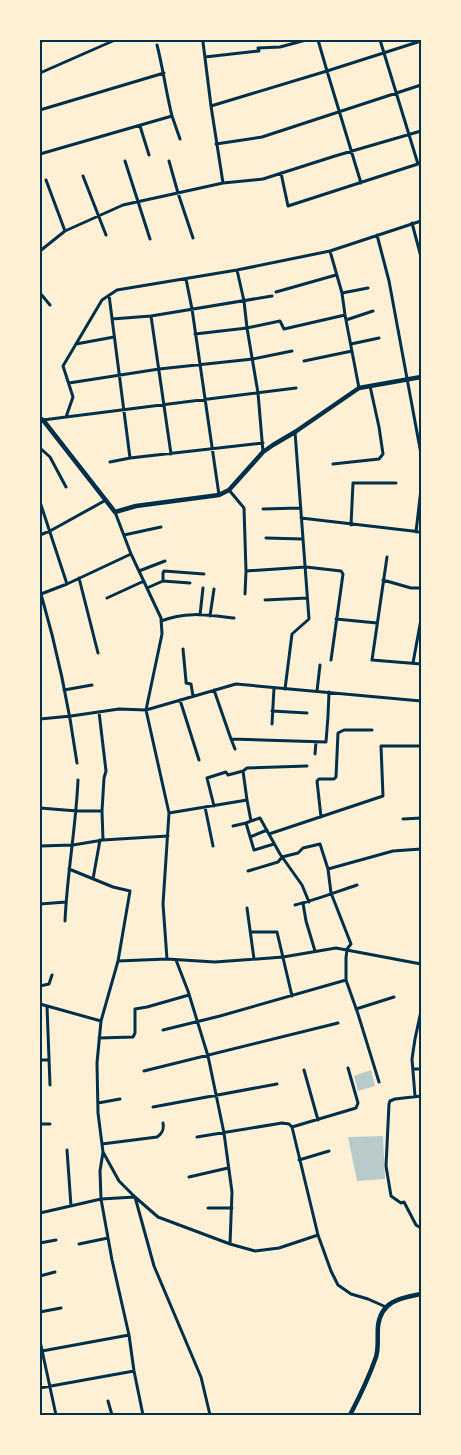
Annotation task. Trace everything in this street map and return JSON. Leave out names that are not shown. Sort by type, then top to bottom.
[{"type":"street","points":[[40,42],[44,40]]},
{"type":"street","points":[[40,73],[115,40]]},
{"type":"street","points":[[205,57],[259,52],[258,48],[280,47],[306,40]]},
{"type":"street","points":[[318,40],[361,182]]},
{"type":"street","points":[[281,173],[288,206],[420,163],[380,40]]},
{"type":"street","points":[[211,106],[327,72],[421,41]]},
{"type":"street","points":[[203,42],[223,183]]},
{"type":"street","points":[[157,45],[172,116],[180,139]]},
{"type":"street","points":[[40,110],[164,73]]},
{"type":"street","points":[[216,144],[262,137],[421,85]]},
{"type":"street","points":[[40,154],[172,116]]},
{"type":"street","points":[[140,126],[148,155]]},
{"type":"street","points":[[40,250],[65,231],[123,205],[223,183],[263,179],[421,131]]},
{"type":"street","points":[[169,161],[193,238]]},
{"type":"street","points":[[125,162],[150,239]]},
{"type":"street","points":[[83,176],[106,235]]},
{"type":"street","points":[[46,180],[65,231]]},
{"type":"street","points":[[66,417],[73,397],[63,366],[102,300],[117,290],[237,270],[330,251],[421,221]]},
{"type":"street","points":[[412,224],[421,257]]},
{"type":"street","points":[[378,235],[389,281],[421,454]]},
{"type":"street","points":[[330,251],[342,293],[359,388]]},
{"type":"street","points":[[237,270],[244,301],[258,393],[263,452]]},
{"type":"street","points":[[276,292],[336,276]]},
{"type":"street","points":[[186,279],[219,495]]},
{"type":"street","points":[[342,293],[368,288]]},
{"type":"street","points":[[40,293],[50,304]]},
{"type":"street","points":[[109,295],[130,458]]},
{"type":"street","points":[[112,319],[151,316],[272,296]]},
{"type":"street","points":[[346,320],[373,311]]},
{"type":"street","points":[[195,334],[247,328],[280,321],[284,330],[345,315]]},
{"type":"street","points":[[151,316],[171,454]]},
{"type":"street","points":[[76,344],[114,337]]},
{"type":"street","points":[[351,344],[379,338]]},
{"type":"street","points":[[69,383],[119,374],[253,359],[292,351]]},
{"type":"street","points":[[304,361],[352,351]]},
{"type":"street","points":[[115,512],[136,506],[219,495],[229,490],[263,452],[359,388],[421,377]]},
{"type":"street","points":[[333,464],[379,459],[383,454],[370,386]]},
{"type":"street","points":[[41,420],[296,388]]},
{"type":"street","points":[[41,420],[115,512],[131,554],[161,618],[162,634],[146,710],[169,813],[163,904],[167,959]]},
{"type":"street","points":[[285,689],[292,634],[309,619],[295,432]]},
{"type":"street","points":[[110,462],[130,458],[263,443]]},
{"type":"street","points":[[40,448],[50,457],[66,487]]},
{"type":"street","points":[[352,525],[353,484],[396,483]]},
{"type":"street","points":[[416,532],[421,489]]},
{"type":"street","points":[[229,490],[244,508],[245,594]]},
{"type":"street","points":[[40,535],[106,500]]},
{"type":"street","points":[[40,502],[68,584]]},
{"type":"street","points":[[263,509],[300,508]]},
{"type":"street","points":[[301,518],[421,532]]},
{"type":"street","points":[[124,536],[161,527]]},
{"type":"street","points":[[266,538],[302,539]]},
{"type":"street","points":[[77,763],[71,716],[49,621],[40,594],[68,584],[131,554]]},
{"type":"street","points":[[387,557],[372,660],[421,664]]},
{"type":"street","points":[[139,571],[166,561]]},
{"type":"street","points":[[246,570],[306,567],[340,571],[342,573],[331,660]]},
{"type":"street","points":[[163,581],[164,571],[204,574]]},
{"type":"street","points":[[79,578],[98,653]]},
{"type":"street","points":[[383,580],[411,588],[421,588]]},
{"type":"street","points":[[107,598],[144,581]]},
{"type":"street","points":[[147,588],[163,581],[190,583]]},
{"type":"street","points":[[200,615],[204,588]]},
{"type":"street","points":[[210,616],[214,589]]},
{"type":"street","points":[[265,600],[307,598]]},
{"type":"street","points":[[161,621],[189,614],[234,618]]},
{"type":"street","points":[[336,619],[377,623]]},
{"type":"street","points":[[413,663],[421,619]]},
{"type":"street","points":[[183,649],[186,682],[191,684],[193,696]]},
{"type":"street","points":[[317,691],[320,665]]},
{"type":"street","points":[[40,719],[119,708],[146,710],[236,684],[421,701]]},
{"type":"street","points":[[64,690],[92,685]]},
{"type":"street","points":[[272,724],[274,688]]},
{"type":"street","points":[[214,690],[235,749]]},
{"type":"street","points":[[231,739],[326,742],[328,692]]},
{"type":"street","points":[[180,700],[199,760]]},
{"type":"street","points":[[272,711],[307,713]]},
{"type":"street","points":[[93,879],[102,840],[102,811],[106,771],[99,712]]},
{"type":"street","points":[[321,817],[317,781],[319,779],[336,777],[338,733],[344,730],[372,730]]},
{"type":"street","points":[[315,754],[316,742]]},
{"type":"street","points":[[250,837],[321,817],[383,796],[381,746],[421,746]]},
{"type":"street","points":[[214,806],[207,778],[226,772],[228,775],[247,768],[306,766]]},
{"type":"street","points":[[243,771],[251,821]]},
{"type":"street","points":[[65,921],[69,869],[77,811],[78,780]]},
{"type":"street","points":[[169,813],[247,800]]},
{"type":"street","points":[[205,807],[213,846]]},
{"type":"street","points":[[40,808],[102,811]]},
{"type":"street","points":[[233,826],[260,818],[282,857],[302,885],[309,902]]},
{"type":"street","points":[[403,819],[421,818]]},
{"type":"street","points":[[246,823],[254,850],[274,844]]},
{"type":"street","points":[[40,846],[73,845],[102,840],[168,836]]},
{"type":"street","points":[[248,871],[278,862],[282,857],[298,853],[303,848],[320,844],[328,869],[331,893],[351,944],[347,950],[346,980],[380,1082]]},
{"type":"street","points":[[328,869],[393,851],[421,849]]},
{"type":"street","points":[[69,869],[113,887],[130,891],[118,960],[101,1021],[97,1063],[98,1103],[103,1152],[100,1171],[101,1199],[129,1334],[143,1415]]},
{"type":"street","points":[[295,905],[357,885]]},
{"type":"street","points":[[40,904],[66,902]]},
{"type":"street","points":[[303,903],[315,951]]},
{"type":"street","points":[[247,908],[254,960]]},
{"type":"street","points":[[250,932],[277,932],[292,996]]},
{"type":"street","points":[[118,960],[167,959],[215,962],[254,960],[336,948],[421,964]]},
{"type":"street","points":[[176,960],[208,1056],[224,1133],[232,1192],[230,1244]]},
{"type":"street","points":[[40,986],[49,984],[52,975]]},
{"type":"street","points":[[163,1030],[346,980]]},
{"type":"street","points":[[100,1038],[133,1037],[135,1033],[135,1009],[189,995]]},
{"type":"street","points":[[356,1009],[394,997]]},
{"type":"street","points":[[40,1004],[101,1021]]},
{"type":"street","points":[[47,1006],[50,1086]]},
{"type":"street","points":[[415,1096],[412,1059],[414,1039],[421,1011]]},
{"type":"street","points":[[144,1071],[338,1023]]},
{"type":"street","points":[[40,1060],[49,1060]]},
{"type":"street","points":[[292,1127],[355,1109],[358,1106],[348,1068]]},
{"type":"street","points":[[413,1069],[421,1069]]},
{"type":"street","points":[[304,1070],[318,1120]]},
{"type":"street","points":[[153,1107],[277,1084]]},
{"type":"street","points":[[421,1096],[390,1101],[386,1166],[391,1196],[401,1203],[404,1202],[416,1225],[421,1228]]},
{"type":"street","points":[[98,1103],[120,1100]]},
{"type":"street","points":[[197,1137],[285,1122],[289,1124],[292,1127],[318,1235],[338,1286],[351,1294],[386,1307]]},
{"type":"street","points":[[102,1144],[155,1137],[162,1132],[164,1128],[163,1123]]},
{"type":"street","points":[[40,1124],[50,1124]]},
{"type":"street","points":[[67,1150],[71,1206]]},
{"type":"street","points":[[299,1160],[329,1151]]},
{"type":"street","points":[[103,1152],[119,1181],[158,1216],[230,1244],[255,1251],[279,1248],[318,1235]]},
{"type":"street","points":[[189,1177],[228,1168]]},
{"type":"street","points":[[40,1213],[101,1199],[135,1197]]},
{"type":"street","points":[[135,1197],[154,1266],[201,1377],[210,1415]]},
{"type":"street","points":[[208,1208],[232,1208]]},
{"type":"street","points":[[79,1244],[108,1238]]},
{"type":"street","points":[[40,1243],[56,1240]]},
{"type":"street","points":[[40,1276],[55,1272]]},
{"type":"street","points":[[350,1415],[368,1378],[376,1355],[378,1326],[381,1314],[394,1301],[421,1294]]},
{"type":"street","points":[[40,1312],[61,1308]]},
{"type":"street","points":[[42,1351],[129,1334]]},
{"type":"street","points":[[40,1341],[56,1415]]},
{"type":"street","points":[[40,1388],[134,1371]]},
{"type":"street","points":[[108,1401],[112,1415]]},
{"type":"shaded area","points":[[371,1070],[375,1086],[358,1091],[354,1076]]},
{"type":"shaded area","points":[[383,1136],[385,1179],[357,1181],[348,1137]]}]
